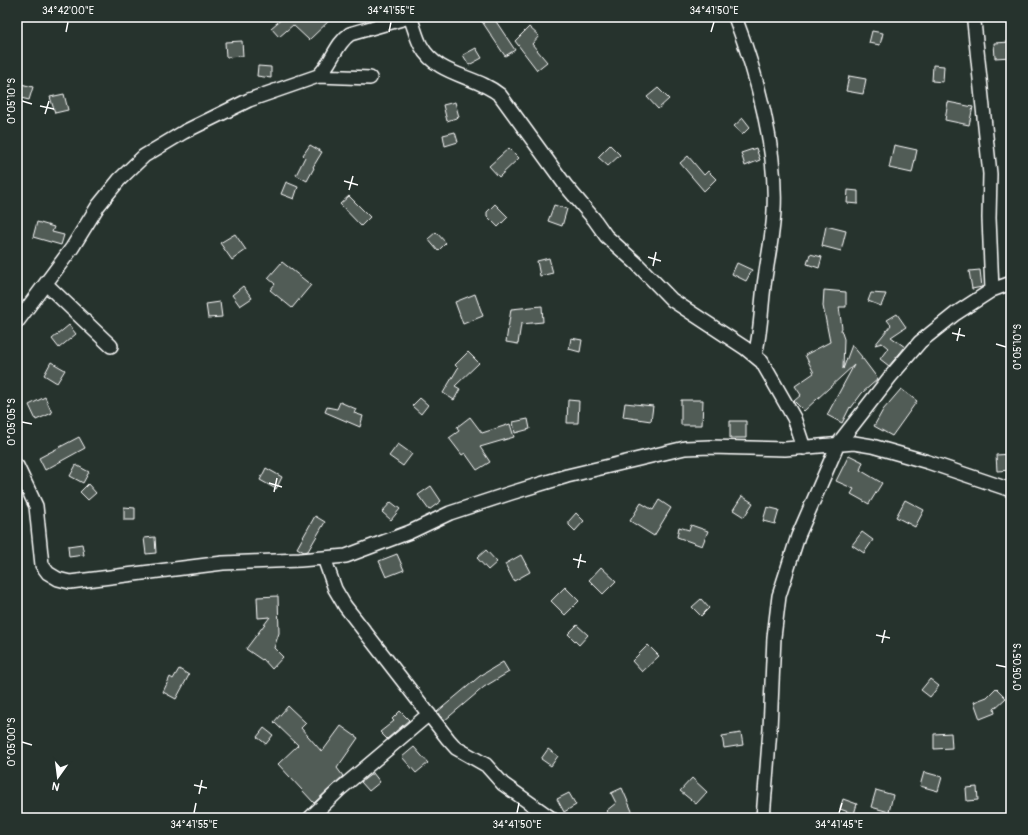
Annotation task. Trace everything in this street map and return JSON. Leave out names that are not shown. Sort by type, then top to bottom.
[{"type":"street","points":[[318,76],[326,69],[344,38],[350,34],[410,17],[420,46],[437,65],[492,88],[500,95],[566,186],[594,219],[606,236],[636,263],[672,300],[756,355],[768,370],[794,418],[804,448]]},
{"type":"street","points":[[736,17],[756,83],[766,127],[774,192],[774,211],[764,286],[760,335],[756,355]]},
{"type":"street","points":[[974,22],[990,174],[989,218],[992,290]]},
{"type":"street","points":[[18,316],[46,284],[72,248],[98,206],[119,180],[144,156],[184,132],[250,100],[318,76],[370,78]]},
{"type":"street","points":[[763,818],[770,729],[774,637],[779,596],[798,536],[838,444],[890,377],[920,342],[955,314],[992,290],[1011,283]]},
{"type":"street","points":[[46,284],[111,346]]},
{"type":"street","points":[[17,466],[36,506],[42,565],[48,573],[58,579],[70,582],[223,563],[346,556],[450,513],[546,482],[685,448],[804,448],[838,444],[872,446],[928,462],[1011,490]]},
{"type":"street","points":[[324,558],[335,589],[345,606],[448,739],[456,748],[486,765],[503,784],[551,818]]},
{"type":"street","points":[[310,818],[339,790],[429,714]]},
{"type":"building","points":[[284,17],[333,17],[309,40],[293,25],[279,37],[271,28]]},
{"type":"building","points":[[479,17],[493,17],[515,50],[505,56]]},
{"type":"building","points":[[529,27],[539,36],[532,44],[547,62],[537,70],[515,41]]},
{"type":"building","points":[[872,31],[883,33],[880,45],[869,43]]},
{"type":"building","points":[[242,41],[243,56],[226,57],[225,42]]},
{"type":"building","points":[[1011,42],[1011,57],[995,58],[994,43]]},
{"type":"building","points":[[476,48],[482,58],[469,65],[463,55]]},
{"type":"building","points":[[933,65],[944,66],[943,82],[932,81]]},
{"type":"building","points":[[258,66],[271,67],[271,78],[257,76]]},
{"type":"building","points":[[849,76],[866,79],[863,94],[846,91]]},
{"type":"building","points":[[17,83],[33,87],[29,100],[17,97]]},
{"type":"building","points":[[658,88],[669,99],[658,109],[647,97]]},
{"type":"building","points":[[64,94],[68,110],[55,113],[50,97]]},
{"type":"building","points":[[455,102],[459,117],[447,121],[443,105]]},
{"type":"building","points":[[948,102],[973,107],[969,125],[945,120]]},
{"type":"building","points":[[743,118],[750,127],[742,135],[734,126]]},
{"type":"building","points":[[455,132],[458,142],[445,146],[443,135]]},
{"type":"building","points":[[310,145],[322,152],[307,181],[296,175],[305,157],[303,155]]},
{"type":"building","points":[[610,145],[620,155],[608,166],[598,157]]},
{"type":"building","points":[[894,145],[917,150],[912,173],[889,168]]},
{"type":"building","points":[[509,148],[519,158],[499,177],[489,166]]},
{"type":"building","points":[[756,148],[760,160],[745,166],[741,153]]},
{"type":"building","points":[[688,156],[704,175],[708,171],[716,179],[704,191],[680,163]]},
{"type":"building","points":[[286,182],[298,187],[294,199],[281,194]]},
{"type":"building","points":[[848,190],[858,191],[858,204],[847,203]]},
{"type":"building","points":[[349,196],[370,217],[361,226],[340,204]]},
{"type":"building","points":[[495,204],[508,217],[498,227],[487,216],[487,212]]},
{"type":"building","points":[[554,205],[567,209],[562,226],[548,221]]},
{"type":"building","points":[[37,222],[54,227],[52,232],[64,235],[61,245],[33,237]]},
{"type":"building","points":[[826,226],[846,231],[841,251],[822,246]]},
{"type":"building","points":[[436,232],[446,243],[438,251],[428,239]]},
{"type":"building","points":[[235,234],[246,250],[232,260],[220,243]]},
{"type":"building","points":[[810,254],[822,257],[819,268],[807,264]]},
{"type":"building","points":[[549,258],[553,273],[540,276],[537,261]]},
{"type":"building","points":[[282,262],[311,285],[292,308],[270,290],[275,284],[268,278]]},
{"type":"building","points":[[737,263],[752,270],[746,281],[732,274]]},
{"type":"building","points":[[980,270],[982,287],[972,289],[969,271]]},
{"type":"building","points":[[243,286],[252,298],[240,306],[232,295]]},
{"type":"building","points":[[824,290],[846,292],[846,307],[839,307],[841,330],[844,339],[843,369],[852,345],[862,357],[861,359],[863,359],[878,379],[862,393],[851,408],[850,407],[842,423],[827,415],[854,365],[804,411],[794,401],[801,395],[795,386],[814,373],[805,355],[830,342],[823,306]]},
{"type":"building","points":[[871,293],[886,294],[881,306],[868,301]]},
{"type":"building","points":[[475,294],[483,316],[463,324],[455,302]]},
{"type":"building","points":[[220,302],[222,317],[208,318],[206,304]]},
{"type":"building","points":[[542,306],[543,322],[521,324],[518,344],[506,342],[511,309]]},
{"type":"building","points":[[897,314],[906,327],[891,337],[905,347],[889,366],[880,359],[888,348],[882,343],[875,345],[891,325],[887,320]]},
{"type":"building","points":[[69,325],[76,334],[59,348],[52,339]]},
{"type":"building","points":[[571,338],[582,340],[580,352],[569,349]]},
{"type":"building","points":[[468,352],[479,363],[455,386],[460,389],[454,400],[443,393],[458,368],[455,365]]},
{"type":"building","points":[[51,362],[65,370],[57,383],[44,375]]},
{"type":"building","points":[[901,389],[917,401],[892,436],[874,426],[883,410]]},
{"type":"building","points":[[45,397],[52,413],[36,420],[29,405]]},
{"type":"building","points":[[420,398],[428,405],[421,414],[412,406]]},
{"type":"building","points":[[568,400],[579,401],[578,423],[567,423]]},
{"type":"building","points":[[681,400],[703,400],[702,425],[681,425]]},
{"type":"building","points":[[340,402],[356,409],[354,413],[363,416],[360,427],[325,412],[327,407],[337,409]]},
{"type":"building","points":[[625,403],[653,406],[651,421],[623,417]]},
{"type":"building","points":[[470,417],[482,433],[510,424],[514,437],[480,447],[490,462],[477,470],[465,453],[462,455],[449,438],[459,431],[457,427]]},
{"type":"building","points":[[528,419],[530,429],[515,433],[513,422]]},
{"type":"building","points":[[730,421],[746,421],[746,438],[730,438]]},
{"type":"building","points":[[79,437],[85,448],[45,470],[39,458]]},
{"type":"building","points":[[398,444],[412,454],[403,466],[389,456]]},
{"type":"building","points":[[1011,454],[1011,470],[997,471],[996,455]]},
{"type":"building","points":[[849,455],[863,462],[860,470],[882,483],[869,504],[851,494],[854,489],[836,481]]},
{"type":"building","points":[[76,465],[89,472],[83,483],[70,476]]},
{"type":"building","points":[[266,468],[282,477],[276,489],[260,480]]},
{"type":"building","points":[[88,484],[96,493],[88,500],[80,492]]},
{"type":"building","points":[[431,486],[441,501],[429,510],[418,495]]},
{"type":"building","points":[[742,496],[753,503],[744,517],[733,510]]},
{"type":"building","points":[[659,500],[671,508],[654,536],[630,521],[641,503],[653,510]]},
{"type":"building","points":[[905,500],[924,510],[915,527],[896,517]]},
{"type":"building","points":[[391,502],[400,509],[391,520],[382,512]]},
{"type":"building","points":[[124,507],[135,508],[135,520],[124,520]]},
{"type":"building","points":[[767,507],[779,510],[775,524],[763,521]]},
{"type":"building","points":[[576,513],[584,521],[575,531],[569,525],[569,521]]},
{"type":"building","points":[[315,516],[325,522],[308,551],[304,552],[297,548]]},
{"type":"building","points":[[691,525],[708,531],[702,546],[677,537],[679,527],[689,530]]},
{"type":"building","points":[[862,532],[873,540],[864,553],[852,545]]},
{"type":"building","points":[[155,537],[156,553],[146,554],[144,538]]},
{"type":"building","points":[[82,544],[84,555],[69,557],[68,546]]},
{"type":"building","points":[[486,550],[497,562],[488,570],[477,558]]},
{"type":"building","points":[[397,554],[404,570],[386,577],[379,561]]},
{"type":"building","points":[[521,555],[530,572],[514,581],[505,564]]},
{"type":"building","points":[[601,567],[616,581],[603,594],[589,580]]},
{"type":"building","points":[[565,587],[579,601],[565,615],[551,601]]},
{"type":"building","points":[[278,596],[279,633],[274,648],[283,657],[272,669],[263,659],[262,660],[246,649],[270,617],[258,618],[257,597]]},
{"type":"building","points":[[701,599],[709,608],[701,616],[692,607]]},
{"type":"building","points":[[577,625],[588,635],[579,645],[568,634]]},
{"type":"building","points":[[648,645],[659,656],[642,672],[632,661]]},
{"type":"building","points":[[503,662],[509,672],[484,687],[444,721],[437,712],[480,676]]},
{"type":"building","points":[[179,669],[189,675],[176,699],[163,692],[170,677],[173,679]]},
{"type":"building","points":[[930,679],[939,686],[930,697],[921,690]]},
{"type":"building","points":[[996,688],[1006,698],[994,709],[995,713],[980,719],[974,702],[987,697]]},
{"type":"building","points":[[288,706],[306,723],[301,728],[322,752],[341,726],[358,738],[337,768],[343,776],[314,803],[278,764],[298,745],[274,722]]},
{"type":"building","points":[[400,711],[409,720],[387,739],[380,732],[394,721],[392,719]]},
{"type":"building","points":[[264,728],[273,735],[266,744],[257,737]]},
{"type":"building","points":[[741,733],[743,745],[724,748],[722,736]]},
{"type":"building","points":[[951,733],[952,748],[934,749],[934,734]]},
{"type":"building","points":[[414,747],[428,763],[416,773],[402,757]]},
{"type":"building","points":[[548,749],[558,756],[551,766],[541,759]]},
{"type":"building","points":[[924,772],[942,777],[938,791],[920,786]]},
{"type":"building","points":[[373,773],[380,782],[369,791],[361,782]]},
{"type":"building","points":[[692,778],[707,792],[696,804],[680,791]]},
{"type":"building","points":[[977,787],[978,800],[967,801],[966,788]]},
{"type":"building","points":[[622,788],[635,818],[612,818],[606,811],[616,803],[611,793]]},
{"type":"building","points":[[876,790],[893,795],[889,812],[871,807]]},
{"type":"building","points":[[569,793],[576,805],[564,812],[557,799]]},
{"type":"building","points":[[843,799],[857,804],[854,814],[840,809]]}]
